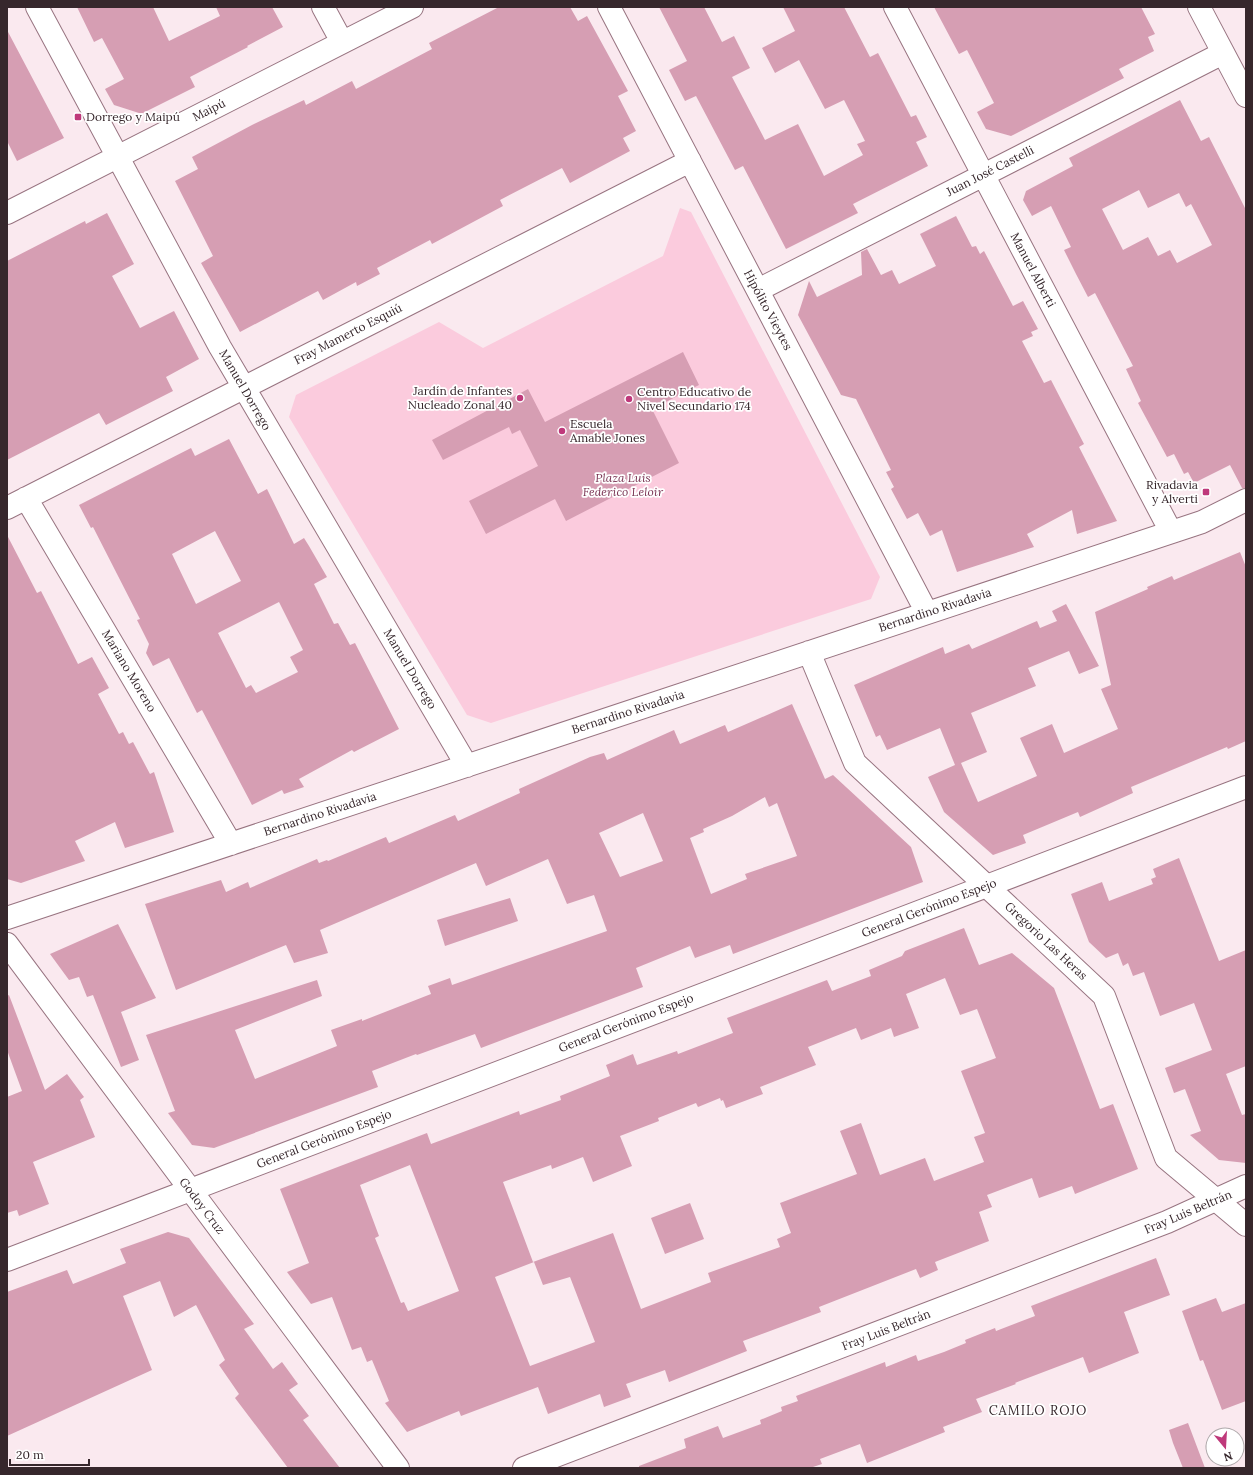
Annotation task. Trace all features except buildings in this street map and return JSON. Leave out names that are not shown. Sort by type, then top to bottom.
[{"type":"street","name":"Manuel Dorrego","points":[[37,7],[220,347],[467,766]]},
{"type":"street","points":[[324,7],[342,42]]},
{"type":"street","name":"Maipú","points":[[7,213],[412,7]]},
{"type":"street","name":"Hipólito Vieytes","points":[[609,7],[928,613]]},
{"type":"street","name":"Manuel Alberti","points":[[895,7],[1171,532]]},
{"type":"street","points":[[1199,7],[1246,96]]},
{"type":"street","name":"Juan José Castelli","points":[[758,290],[1223,53]]},
{"type":"street","name":"Fray Mamerto Esquiú","points":[[7,508],[690,161]]},
{"type":"street","name":"Mariano Moreno","points":[[26,498],[231,844]]},
{"type":"street","name":"Bernardino Rivadavia","points":[[7,918],[1202,522],[1246,500]]},
{"type":"street","name":"Gregorio Las Heras","points":[[809,652],[855,763],[1104,996],[1166,1158],[1246,1225]]},
{"type":"street","name":"General Gerónimo Espejo","points":[[7,1260],[1246,787]]},
{"type":"street","name":"Godoy Cruz","points":[[7,944],[398,1468]]},
{"type":"street","name":"Fray Luis Beltrán","points":[[524,1468],[1160,1225],[1246,1186]]},
{"type":"green space","name":"Plaza Luis Federico Leloir","points":[[680,208],[691,212],[880,577],[871,599],[491,723],[467,715],[289,417],[296,395],[439,322],[483,348],[663,256]]},
{"type":"place","name":"Dorrego y Maipú","points":[[78,117]]},
{"type":"place","name":"Jardín de Infantes Nucleado Zonal 40","points":[[520,398]]},
{"type":"place","name":"Centro Educativo de Nivel Secundario 174","points":[[629,399]]},
{"type":"place","name":"Escuela Amable Jones","points":[[562,431]]},
{"type":"place","name":"Rivadavia y Alverti","points":[[1206,492]]},
{"type":"district","name":"CAMILO ROJO","points":[[1038,1410]]}]
